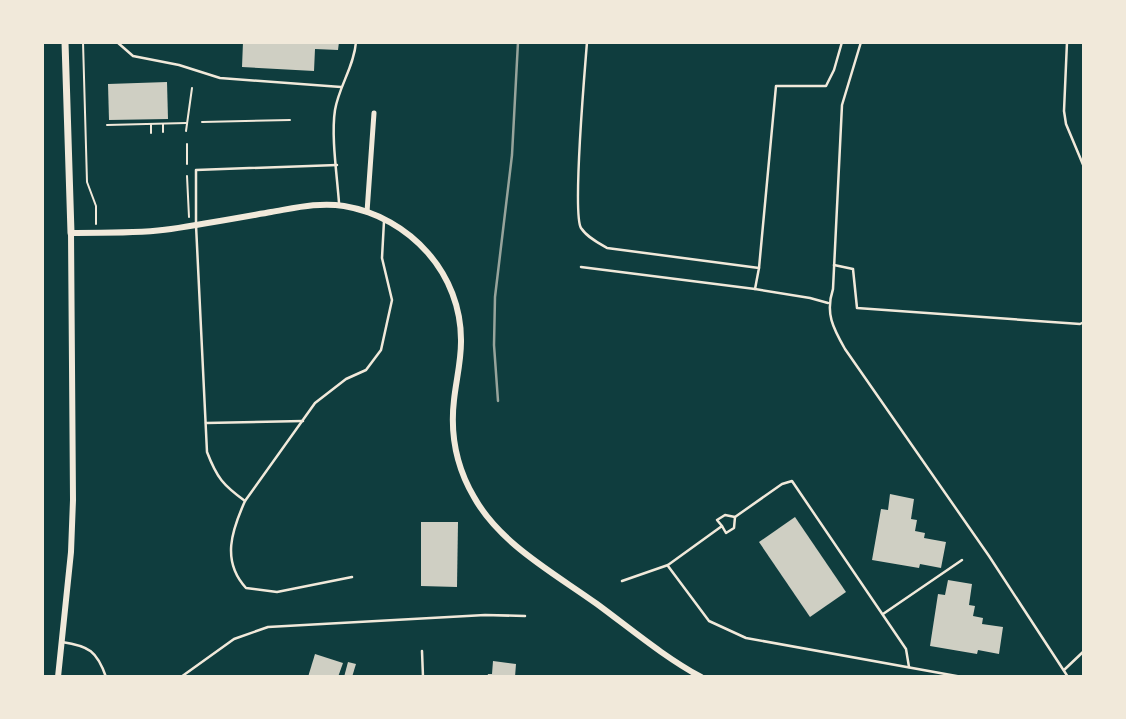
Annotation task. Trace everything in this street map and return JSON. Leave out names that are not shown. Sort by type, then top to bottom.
[{"type":"main road","points":[[65,42],[71,233]]},
{"type":"street","points":[[367,212],[374,113]]},
{"type":"street","points":[[58,677],[71,552],[73,500],[71,233],[151,232],[311,205],[339,205],[367,212],[398,225],[432,257],[450,287],[457,306],[461,342],[453,402],[456,446],[467,485],[480,508],[517,546],[701,677]]},
{"type":"lane","points":[[117,42],[133,56],[179,65],[213,76],[234,80],[341,87]]},
{"type":"lane","points":[[339,205],[335,113],[341,87],[350,71],[356,42]]},
{"type":"lane","points":[[587,42],[578,195],[579,227],[607,248],[759,268]]},
{"type":"lane","points":[[755,289],[776,86],[827,86],[842,42]]},
{"type":"lane","points":[[861,42],[842,105],[833,289],[828,303],[831,324],[845,349],[989,556],[1068,677]]},
{"type":"lane","points":[[1067,42],[1064,111],[1066,124],[1084,167]]},
{"type":"lane","points":[[246,501],[226,488],[216,475],[207,452],[192,225],[196,170],[337,165]]},
{"type":"lane","points":[[352,577],[277,592],[246,588],[235,572],[230,551],[233,528],[246,501],[316,403],[346,379],[366,370],[381,350],[392,300],[382,258],[384,218]]},
{"type":"lane","points":[[834,265],[853,269],[857,308],[1080,324],[1084,322]]},
{"type":"lane","points":[[581,267],[755,289],[828,303]]},
{"type":"lane","points":[[206,423],[303,421]]},
{"type":"lane","points":[[735,517],[724,514],[717,520],[726,533],[734,528],[735,517],[782,484],[792,481],[906,649],[909,667]]},
{"type":"lane","points":[[622,581],[668,565],[722,526]]},
{"type":"lane","points":[[883,614],[962,560]]},
{"type":"lane","points":[[668,565],[709,621],[746,638],[962,677]]},
{"type":"lane","points":[[181,677],[234,639],[268,628],[485,615],[525,616]]},
{"type":"lane","points":[[62,642],[90,649],[97,656],[106,677]]},
{"type":"lane","points":[[422,651],[423,677]]},
{"type":"lane","points":[[1065,670],[1084,651]]},
{"type":"path","points":[[83,42],[87,182],[96,206],[96,232]]},
{"type":"path","points":[[186,131],[192,88]]},
{"type":"path","points":[[202,122],[290,120]]},
{"type":"path","points":[[107,125],[186,123]]},
{"type":"path","points":[[151,124],[151,132]]},
{"type":"path","points":[[163,124],[163,132]]},
{"type":"path","points":[[187,144],[187,164]]},
{"type":"path","points":[[187,176],[192,225]]},
{"type":"building","points":[[243,42],[339,42],[338,50],[315,49],[314,71],[242,67]]},
{"type":"building","points":[[167,82],[168,119],[109,120],[108,84]]},
{"type":"building","points":[[890,494],[914,499],[911,519],[917,520],[915,531],[925,533],[924,538],[946,542],[941,568],[920,564],[919,568],[872,560],[881,509],[888,510]]},
{"type":"building","points":[[795,517],[846,592],[810,617],[759,542]]},
{"type":"building","points":[[421,522],[458,522],[457,587],[421,586]]},
{"type":"building","points":[[948,580],[972,584],[969,605],[975,606],[973,616],[983,618],[982,624],[1003,627],[999,654],[978,650],[977,654],[930,646],[938,594],[945,595]]},
{"type":"building","points":[[315,654],[343,663],[338,677],[308,677]]},
{"type":"building","points":[[493,661],[516,664],[515,677],[487,677],[492,674]]},
{"type":"building","points":[[348,662],[356,664],[352,677],[344,677]]},
{"type":"railway","points":[[498,401],[494,345],[495,297],[512,155],[518,42]]}]
